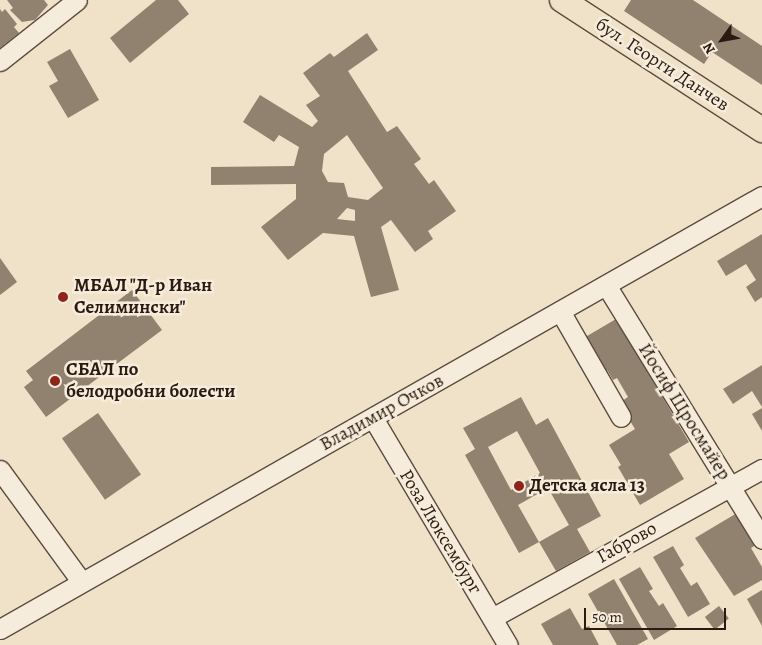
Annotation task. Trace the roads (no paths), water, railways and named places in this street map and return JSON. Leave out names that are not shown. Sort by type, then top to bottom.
[{"type":"main road","name":"бул. Георги Данчев","points":[[563,0],[762,130]]},
{"type":"street","points":[[0,61],[77,0]]},
{"type":"street","name":"Владимир Очков","points":[[0,629],[81,581],[373,418],[762,196]]},
{"type":"street","name":"Йосиф Щросмайер","points":[[606,285],[762,539]]},
{"type":"street","points":[[560,311],[621,417]]},
{"type":"street","name":"Роза Люксембург","points":[[373,418],[508,645]]},
{"type":"street","name":"Габрово","points":[[492,618],[762,468]]},
{"type":"street","points":[[0,470],[81,581]]},
{"type":"place","name":"МБАЛ \"Д-р Иван Селимински\"","points":[[63,297]]},
{"type":"place","name":"СБАЛ по белодробни болести","points":[[55,381]]},
{"type":"place","name":"Детска ясла 13","points":[[519,486]]}]
